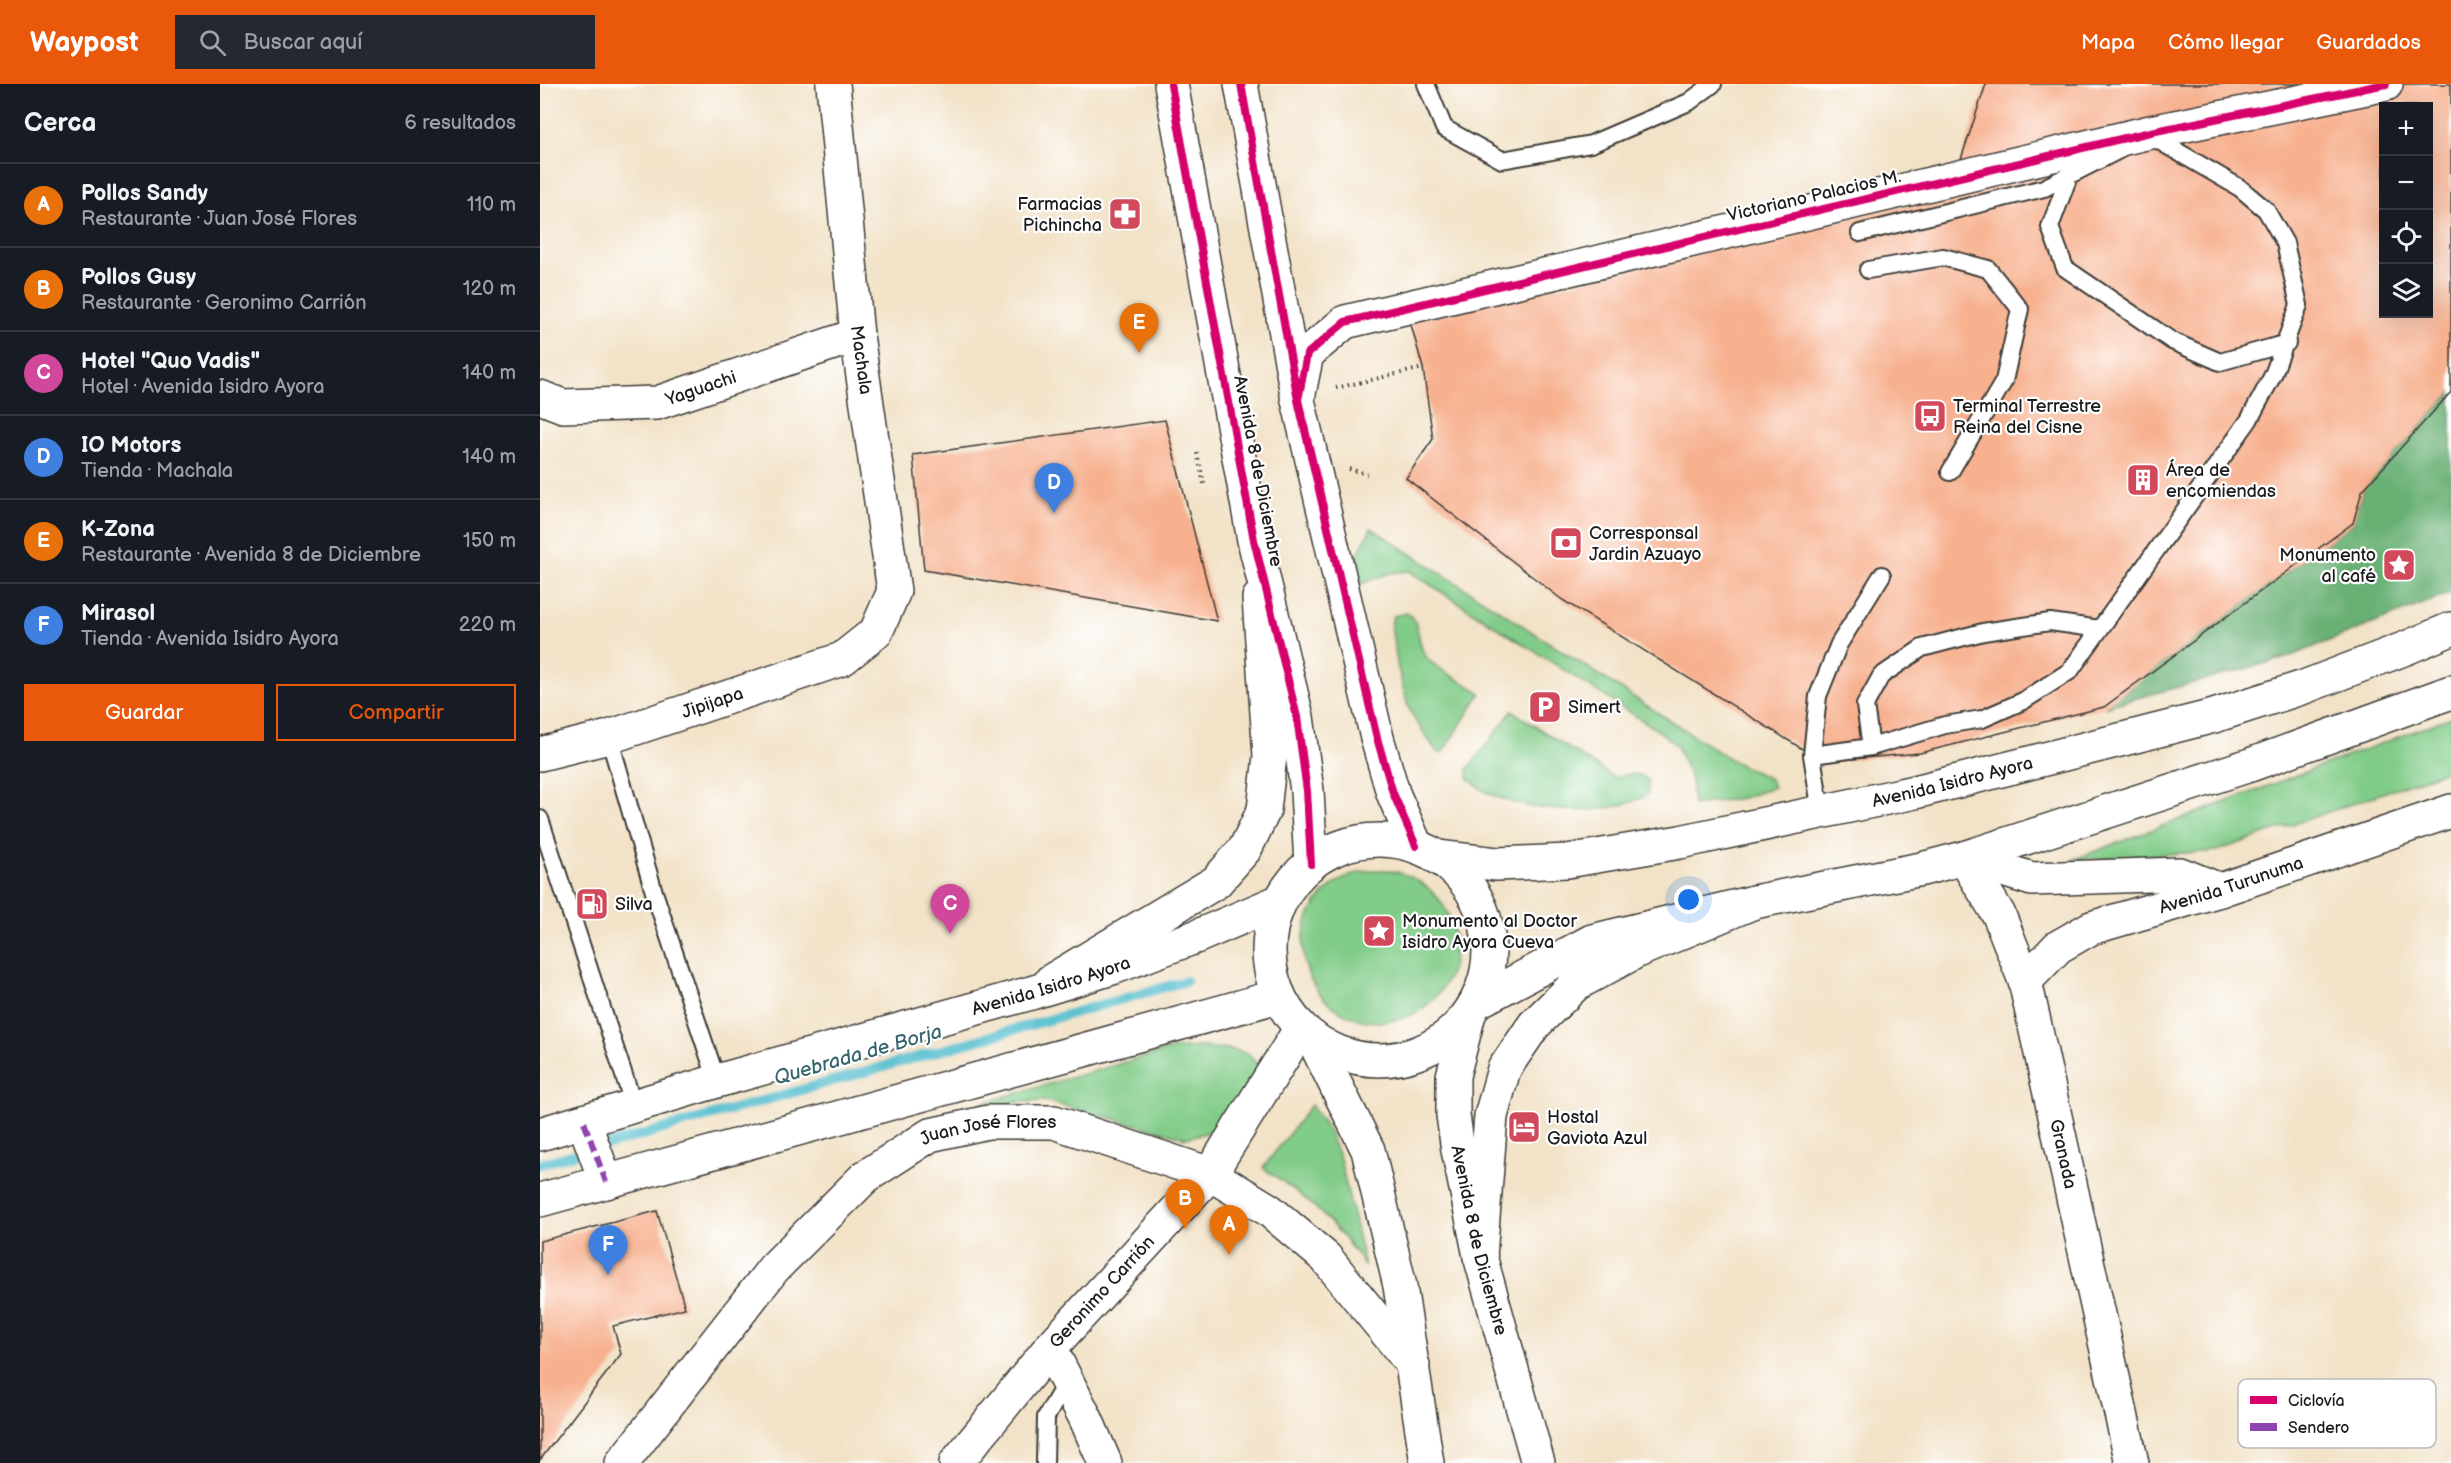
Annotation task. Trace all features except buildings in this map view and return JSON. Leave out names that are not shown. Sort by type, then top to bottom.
[{"type":"main road","name":"Machala","points":[[833,84],[857,335],[894,591],[876,632]]},
{"type":"main road","name":"Avenida 8 de Diciembre","points":[[1171,84],[1254,540],[1298,717],[1307,791],[1311,864]]},
{"type":"main road","points":[[1241,84],[1311,396],[1377,738],[1394,793],[1426,851]]},
{"type":"main road","name":"Victoriano Palacios M.","points":[[1311,396],[1307,354],[1345,322],[2146,133],[2386,84]]},
{"type":"main road","name":"Yaguachi","points":[[540,397],[563,406],[657,403],[857,335]]},
{"type":"main road","points":[[1031,993],[1216,882],[1245,849],[1264,810],[1270,756],[1254,540]]},
{"type":"main road","name":"Avenida Isidro Ayora","points":[[540,1134],[717,1081],[1031,993],[1136,959],[1280,901],[1299,875],[1311,864],[1338,848],[1353,843],[1385,840],[1426,851],[1497,864],[1567,861],[1821,813],[1915,792],[2214,716],[2314,683],[2451,629]]},
{"type":"main road","name":"Jipijapa","points":[[540,754],[609,737],[842,659],[876,632]]},
{"type":"main road","points":[[1306,1033],[1347,1055],[1365,1059],[1395,1058],[1424,1050],[1441,1042],[1456,1029],[1473,1008],[1592,941],[1754,902],[1922,869],[1964,858],[2250,765],[2451,692]]},
{"type":"main road","name":"Avenida Turunuma","points":[[2025,981],[2058,947],[2091,928],[2220,890],[2451,811]]},
{"type":"main road","name":"Avenida 8 de Diciembre","points":[[1426,851],[1462,877],[1480,906],[1486,921],[1490,954],[1484,987],[1473,1008],[1453,1076],[1453,1115],[1479,1256],[1538,1463]]},
{"type":"main road","points":[[1964,858],[2031,879],[2180,874],[2220,890]]},
{"type":"main road","name":"Granada","points":[[1964,858],[2000,915],[2025,981],[2132,1463]]},
{"type":"main road","points":[[1280,901],[1269,939],[1272,978],[1292,1018],[1306,1033],[1368,1150],[1400,1286],[1428,1462]]},
{"type":"main road","points":[[1479,1256],[1491,1116],[1504,1069],[1534,1025],[1576,984],[1637,951],[1754,902]]},
{"type":"main road","points":[[540,1200],[1279,996]]},
{"type":"main road","name":"Geronimo Carrión","points":[[956,1463],[1050,1348],[1210,1174],[1306,1033]]},
{"type":"main road","points":[[584,1122],[606,1182]]},
{"type":"main road","name":"Juan José Flores","points":[[622,1463],[774,1268],[865,1178],[930,1135],[988,1122],[1054,1122],[1210,1174],[1269,1210],[1326,1258],[1413,1365]]},
{"type":"main road","points":[[1050,1348],[1105,1463]]},
{"type":"lane","points":[[1426,84],[1444,128],[1502,160],[1591,144],[1689,102],[1713,84]]},
{"type":"lane","points":[[1812,755],[1871,747],[1945,725],[1982,719],[2023,701],[2070,671],[2249,420],[2273,375],[2300,305],[2285,243],[2266,210],[2240,188],[2212,170],[2146,133],[2101,161],[2044,188],[1860,233]]},
{"type":"lane","points":[[2069,176],[2050,227],[2065,268],[2172,341],[2220,362],[2287,343]]},
{"type":"lane","points":[[1868,270],[1942,257],[1988,269],[2020,309],[2004,381],[1950,472]]},
{"type":"lane","points":[[1821,813],[1812,755],[1818,696],[1839,644],[1882,575]]},
{"type":"lane","points":[[1871,747],[1865,705],[1881,676],[1923,648],[1983,632],[2050,622],[2100,629]]},
{"type":"lane","points":[[609,737],[654,892],[717,1081]]},
{"type":"lane","points":[[540,819],[634,1106]]},
{"type":"lane","points":[[1045,1463],[1046,1417],[1067,1381]]},
{"type":"path","points":[[1311,396],[1423,368]]},
{"type":"path","points":[[1197,453],[1204,484]]},
{"type":"green space","points":[[2451,392],[2451,593],[2286,658],[2104,707],[2353,523],[2362,491]]},
{"type":"green space","points":[[1371,528],[1733,761],[1770,779],[1774,787],[1743,798],[1693,805],[1691,780],[1677,746],[1659,731],[1409,571],[1390,573],[1361,584],[1352,575],[1355,560]]},
{"type":"green space","points":[[1407,613],[1415,623],[1421,647],[1428,659],[1481,693],[1442,753],[1437,752],[1415,720],[1408,706],[1398,668],[1391,625],[1393,616]]},
{"type":"green space","points":[[1512,711],[1613,777],[1631,774],[1644,777],[1648,780],[1648,794],[1631,802],[1608,808],[1555,810],[1528,806],[1483,790],[1468,777],[1468,769]]},
{"type":"green space","points":[[2451,717],[2451,769],[2217,851],[2072,860]]},
{"type":"green space","points":[[1379,870],[1394,871],[1408,876],[1433,892],[1449,917],[1454,931],[1454,961],[1449,975],[1433,1000],[1408,1016],[1394,1021],[1379,1022],[1364,1021],[1350,1016],[1325,1000],[1309,975],[1304,961],[1303,946],[1304,931],[1309,917],[1325,892],[1350,876],[1364,871]]},
{"type":"green space","points":[[1200,1047],[1230,1049],[1249,1054],[1257,1065],[1255,1078],[1213,1131],[1186,1138],[1045,1101],[979,1104],[1171,1049]]},
{"type":"green space","points":[[1311,1105],[1327,1128],[1340,1159],[1365,1266],[1319,1211],[1263,1168]]},
{"type":"waterway","name":"Quebrada de Borja","points":[[540,1164],[1186,981]]},
{"type":"marked path","points":[[584,1122],[606,1182]]},
{"type":"cycle path","points":[[1171,84],[1254,540],[1297,717],[1307,791],[1311,864]]},
{"type":"cycle path","points":[[1241,84],[1298,400],[1377,738],[1393,793],[1416,846]]},
{"type":"cycle path","points":[[1298,400],[1307,354],[1345,322],[2146,133],[2386,84]]},
{"type":"place","name":"Farmacias Pichincha","points":[[1125,214]]},
{"type":"place","name":"K-Zona","points":[[1139,353]]},
{"type":"place","name":"Terminal Terrestre Reina del Cisne","points":[[1930,416]]},
{"type":"place","name":"Área de encomiendas","points":[[2143,480]]},
{"type":"place","name":"IO Motors","points":[[1054,513]]},
{"type":"place","name":"Corresponsal Jardin Azuayo","points":[[1566,543]]},
{"type":"place","name":"Monumento al café","points":[[2399,565]]},
{"type":"place","name":"Simert","points":[[1545,707]]},
{"type":"place","name":"Silva","points":[[592,904]]},
{"type":"place","name":"Monumento al Doctor Isidro Ayora Cueva","points":[[1379,931]]},
{"type":"place","name":"Hotel \"Quo Vadis\"","points":[[950,934]]},
{"type":"place","name":"Hostal Gaviota Azul","points":[[1524,1127]]},
{"type":"place","name":"Pollos Gusy","points":[[1185,1229]]},
{"type":"place","name":"Pollos Sandy","points":[[1229,1255]]},
{"type":"place","name":"Mirasol","points":[[608,1275]]}]
